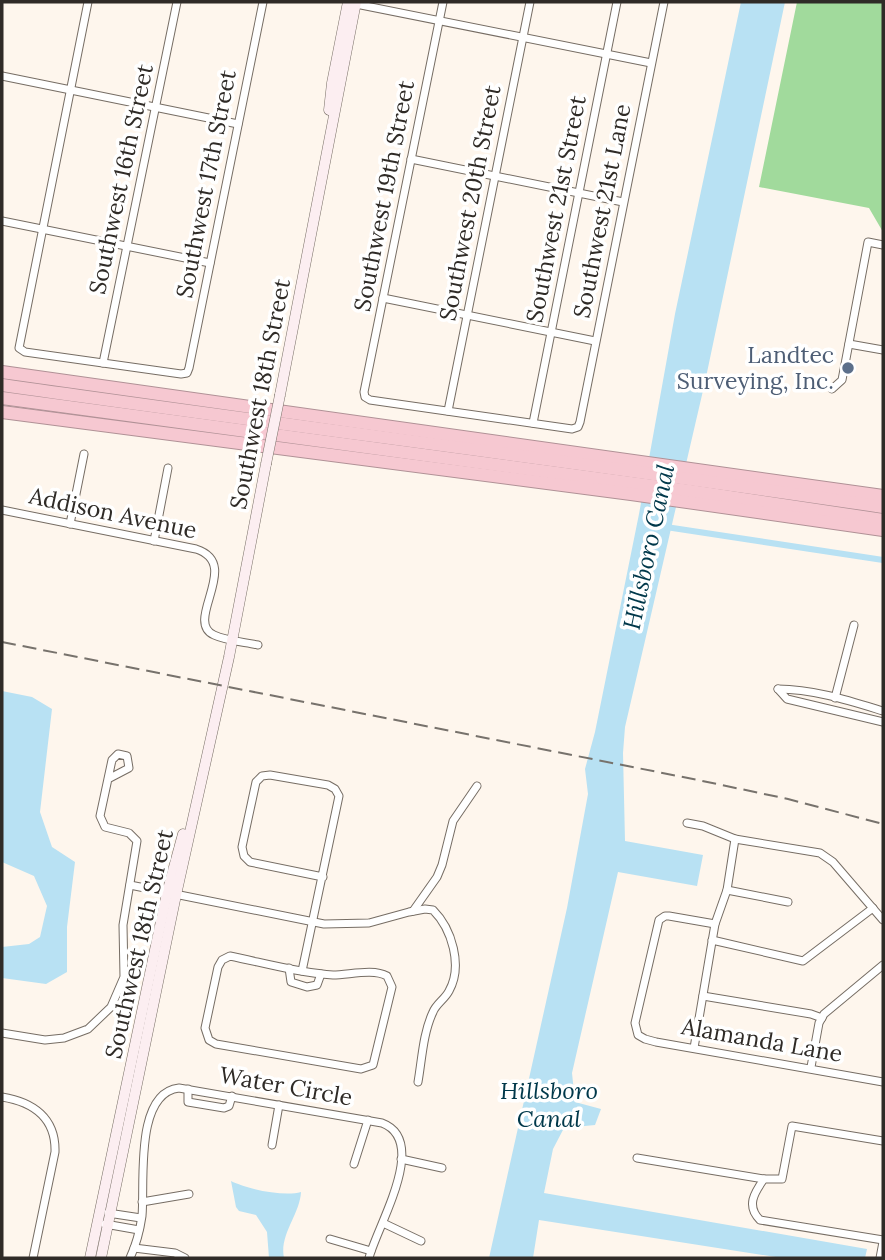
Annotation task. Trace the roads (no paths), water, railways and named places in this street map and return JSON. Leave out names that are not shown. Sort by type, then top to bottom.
[{"type":"highway","points":[[2,372],[691,485],[883,520]]},
{"type":"highway","points":[[2,385],[691,485],[883,507]]},
{"type":"highway","points":[[2,398],[296,440],[634,477]]},
{"type":"highway","points":[[2,412],[634,477]]},
{"type":"highway","points":[[691,485],[883,496]]},
{"type":"highway","points":[[691,485],[883,530]]},
{"type":"main road","name":"Southwest 18th Street","points":[[101,1258],[104,1218],[171,894],[230,639],[280,395],[326,156],[332,83],[351,2]]},
{"type":"main road","name":"Southwest 18th Street","points":[[90,1258],[104,1218]]},
{"type":"street","points":[[88,2],[19,348],[25,352],[103,363]]},
{"type":"street","name":"Southwest 16th Street","points":[[103,363],[177,2]]},
{"type":"street","name":"Southwest 17th Street","points":[[103,363],[187,373],[263,2]]},
{"type":"street","points":[[351,2],[651,63]]},
{"type":"street","name":"Southwest 19th Street","points":[[443,2],[364,392],[365,397],[370,400],[448,411]]},
{"type":"street","name":"Southwest 20th Street","points":[[448,411],[530,2]]},
{"type":"street","name":"Southwest 21st Street","points":[[533,423],[617,2]]},
{"type":"street","name":"Southwest 21st Lane","points":[[533,423],[572,429],[578,427],[664,2]]},
{"type":"street","points":[[2,76],[238,124]]},
{"type":"street","points":[[411,159],[623,202]]},
{"type":"street","points":[[2,221],[210,263]]},
{"type":"street","points":[[832,389],[842,380],[868,242],[883,245]]},
{"type":"street","points":[[383,298],[595,341]]},
{"type":"street","points":[[849,344],[883,350]]},
{"type":"street","points":[[448,411],[533,423]]},
{"type":"street","points":[[70,524],[84,454]]},
{"type":"street","points":[[154,541],[168,468]]},
{"type":"street","name":"Addison Avenue","points":[[2,510],[196,549],[211,557],[215,573],[205,624],[208,631],[214,635],[258,645]]},
{"type":"street","points":[[835,698],[854,625]]},
{"type":"street","points":[[883,711],[835,698],[778,689],[787,699],[883,722]]},
{"type":"street","points":[[302,971],[323,877],[338,792],[328,785],[262,776],[256,782],[242,846],[244,856],[250,862],[323,877]]},
{"type":"street","points":[[2,1033],[38,1039],[58,1039],[82,1032],[103,1017],[118,996],[125,965],[123,925],[137,841],[129,833],[108,829],[102,824],[100,816],[108,779]]},
{"type":"street","points":[[413,911],[416,903],[437,877],[453,821],[477,786]]},
{"type":"street","points":[[687,823],[735,838],[820,853],[833,862],[883,920]]},
{"type":"street","points":[[694,1048],[715,924],[727,890],[735,838]]},
{"type":"street","points":[[130,885],[312,922],[341,925],[369,923],[413,911],[433,910],[445,925],[452,943],[454,975],[449,992],[434,1009],[431,1017],[418,1082]]},
{"type":"street","points":[[727,890],[788,902]]},
{"type":"street","points":[[712,940],[803,961],[873,908]]},
{"type":"street","name":"Alamanda Lane","points":[[715,924],[669,916],[659,920],[635,1023],[636,1032],[645,1039],[883,1082]]},
{"type":"street","points":[[230,957],[302,971],[321,974],[380,972],[390,979],[391,988],[376,1059],[369,1068],[361,1069],[216,1044],[209,1040],[205,1028],[218,967],[222,960],[230,957]]},
{"type":"street","points":[[811,1067],[822,1018],[829,1009],[883,965]]},
{"type":"street","points":[[289,968],[290,982],[307,987],[317,985],[321,974]]},
{"type":"street","points":[[703,996],[822,1018]]},
{"type":"street","name":"Water Circle","points":[[130,1258],[142,1218],[142,1161],[154,1104],[162,1093],[170,1089],[188,1089],[368,1120],[386,1124],[395,1130],[402,1142],[401,1159],[392,1199],[370,1255]]},
{"type":"street","points":[[188,1089],[188,1102],[224,1108],[229,1106],[232,1097]]},
{"type":"street","points":[[2,1097],[20,1100],[36,1109],[48,1123],[54,1140],[55,1152],[33,1258]]},
{"type":"street","points":[[272,1145],[279,1105]]},
{"type":"street","points":[[354,1164],[368,1120]]},
{"type":"street","points":[[637,1158],[764,1179],[782,1179],[792,1126],[883,1141]]},
{"type":"street","points":[[401,1159],[442,1168]]},
{"type":"street","points":[[764,1179],[754,1193],[752,1205],[760,1220],[883,1241],[880,1258]]},
{"type":"street","points":[[142,1202],[189,1194]]},
{"type":"street","points":[[104,1218],[142,1218]]},
{"type":"street","points":[[104,1218],[139,1230]]},
{"type":"street","points":[[383,1223],[421,1241]]},
{"type":"street","points":[[330,1239],[370,1255]]},
{"type":"street","points":[[134,1248],[175,1253],[185,1258]]},
{"type":"water","name":"Hillsboro Canal","points":[[741,2],[785,2],[705,382],[625,727],[623,753],[625,841],[703,855],[697,886],[618,872],[572,1073],[575,1102],[601,1109],[595,1125],[564,1128],[553,1149],[544,1193],[867,1249],[865,1258],[782,1258],[539,1220],[533,1258],[489,1258],[567,908],[588,794],[585,769],[595,732],[639,514],[675,314]]},
{"type":"water","points":[[2,691],[32,697],[52,709],[40,812],[52,847],[75,862],[67,927],[67,972],[46,984],[2,978],[2,947],[29,944],[40,937],[47,906],[34,876],[2,862]]},
{"type":"water","points":[[231,1181],[246,1187],[285,1194],[301,1192],[284,1241],[284,1258],[269,1258],[267,1232],[256,1215],[239,1211],[236,1207]]},
{"type":"waterway","points":[[666,527],[883,560]]},
{"type":"railway","points":[[2,642],[698,780],[788,799],[883,824]]},
{"type":"place","name":"Landtec Surveying, Inc.","points":[[848,368]]}]
